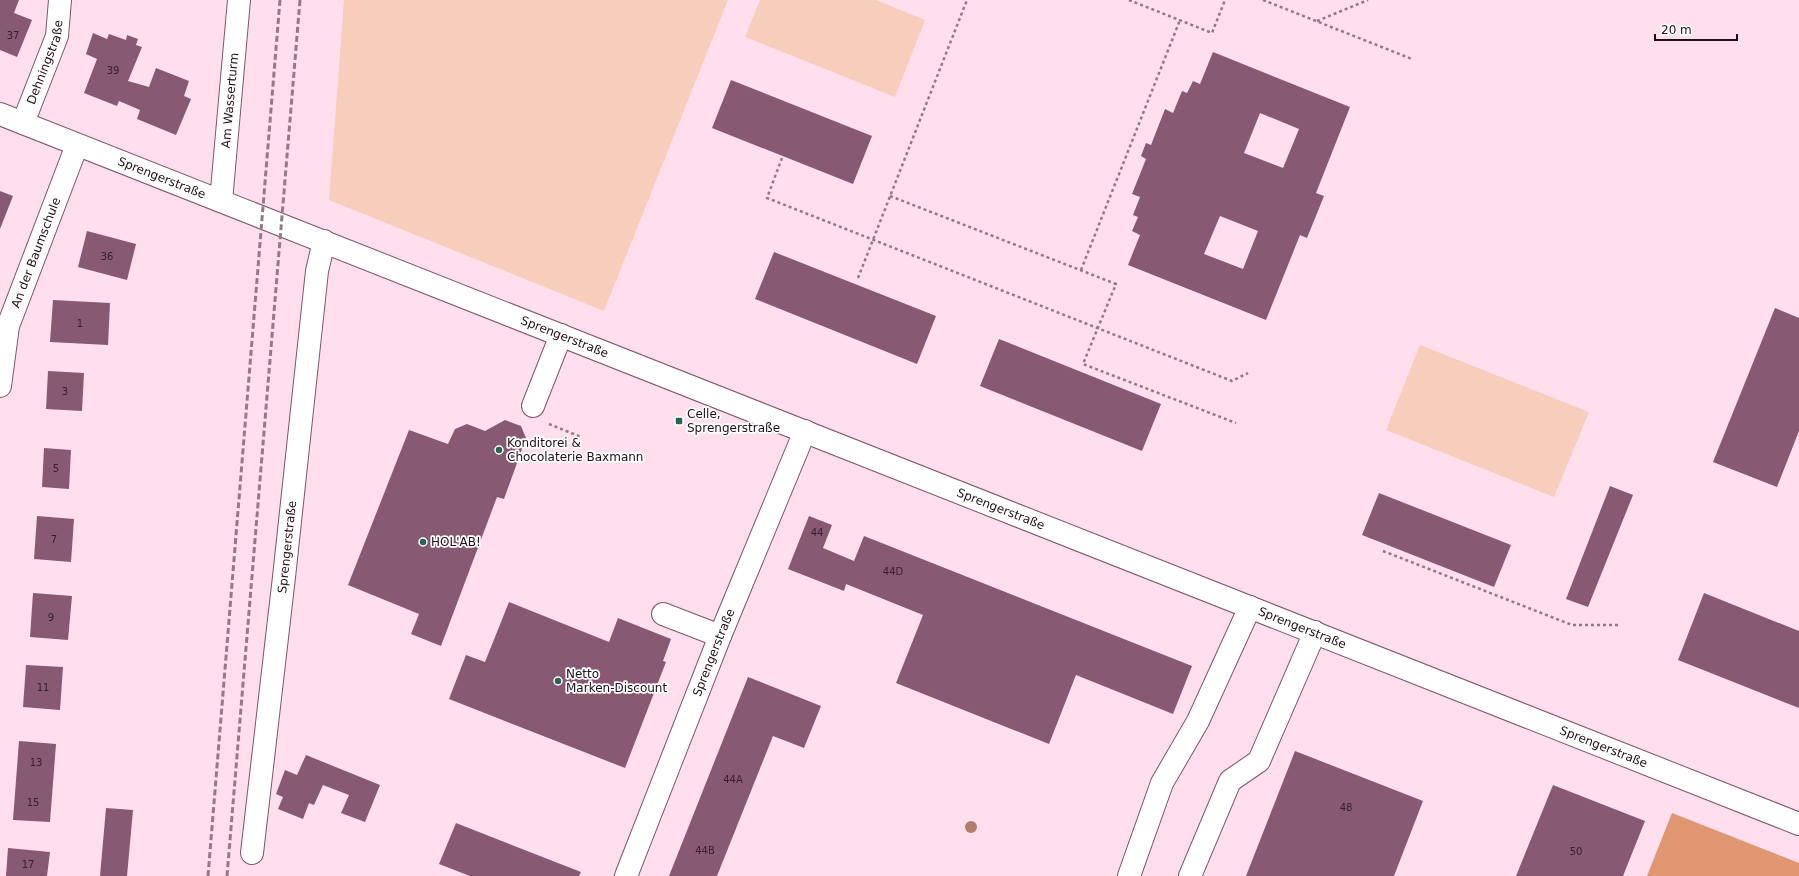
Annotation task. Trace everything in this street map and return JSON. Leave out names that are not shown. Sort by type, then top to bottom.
[{"type":"street","name":"Dehningstraße","points":[[24,123],[57,36],[60,0]]},
{"type":"street","name":"Am Wasserturm","points":[[221,201],[239,0]]},
{"type":"street","name":"Sprengerstraße","points":[[0,114],[1799,824]]},
{"type":"street","name":"An der Baumschule","points":[[0,386],[8,326],[77,144]]},
{"type":"street","name":"Sprengerstraße","points":[[252,853],[317,272],[324,241]]},
{"type":"street","points":[[533,406],[561,335]]},
{"type":"street","name":"Sprengerstraße","points":[[626,876],[720,636],[805,431]]},
{"type":"street","points":[[1129,876],[1162,783],[1198,721],[1250,607]]},
{"type":"street","points":[[663,614],[720,636]]},
{"type":"street","points":[[1190,876],[1230,781],[1259,761],[1315,632]]},
{"type":"path","points":[[858,278],[967,0]]},
{"type":"path","points":[[1129,0],[1212,33],[1225,0]]},
{"type":"path","points":[[1263,0],[1412,59]]},
{"type":"path","points":[[1317,21],[1368,0]]},
{"type":"path","points":[[1081,270],[1180,20]]},
{"type":"path","points":[[782,158],[767,198],[1232,381],[1248,373]]},
{"type":"path","points":[[890,196],[1116,284],[1083,364],[1236,423]]},
{"type":"path","points":[[533,406],[539,420],[582,437]]},
{"type":"path","points":[[1383,551],[1572,625],[1618,625]]},
{"type":"shaded area","points":[[344,0],[728,0],[604,311],[329,200]]},
{"type":"shaded area","points":[[760,0],[876,0],[925,20],[895,97],[745,37]]},
{"type":"shaded area","points":[[1420,345],[1589,412],[1554,497],[1386,430]]},
{"type":"shaded area","points":[[1672,813],[1799,863],[1799,876],[1647,876]]},
{"type":"building","points":[[0,0],[19,0],[14,13],[32,20],[17,57],[0,50]]},
{"type":"building","points":[[93,33],[107,39],[109,34],[126,40],[127,35],[138,39],[136,45],[142,47],[128,81],[149,87],[156,68],[189,81],[184,96],[191,99],[176,135],[137,119],[140,110],[119,101],[117,106],[84,93],[97,59],[86,54]]},
{"type":"building","points":[[1213,52],[1350,107],[1316,193],[1324,196],[1307,238],[1300,235],[1266,320],[1128,265],[1140,235],[1132,231],[1138,217],[1133,215],[1140,197],[1132,194],[1146,159],[1141,156],[1146,143],[1151,145],[1165,109],[1173,113],[1182,91],[1187,93],[1193,81],[1200,84]],"holes":[[[1260,113],[1299,129],[1283,168],[1244,153]],[[1220,216],[1258,231],[1243,269],[1204,254]]]},
{"type":"building","points":[[731,80],[872,136],[853,184],[712,128]]},
{"type":"building","points":[[0,191],[13,196],[0,229]]},
{"type":"building","points":[[87,231],[136,244],[127,280],[78,267]]},
{"type":"building","points":[[774,252],[936,316],[917,364],[755,299]]},
{"type":"building","points":[[53,300],[110,303],[108,345],[50,342]]},
{"type":"building","points":[[1775,308],[1799,318],[1799,431],[1777,487],[1713,462]]},
{"type":"building","points":[[999,339],[1161,404],[1142,451],[980,386]]},
{"type":"building","points":[[48,371],[84,373],[82,411],[46,409]]},
{"type":"building","name":"HOL'AB!","points":[[505,420],[521,426],[526,438],[504,499],[497,497],[441,646],[411,634],[419,614],[348,585],[409,430],[448,444],[455,429],[467,424],[485,431]]},
{"type":"building","points":[[44,448],[71,450],[69,489],[42,487]]},
{"type":"building","points":[[1610,486],[1633,495],[1588,607],[1566,599]]},
{"type":"building","points":[[1379,493],[1511,545],[1494,587],[1362,535]]},
{"type":"building","points":[[37,516],[74,519],[71,562],[34,559]]},
{"type":"building","points":[[809,516],[832,525],[823,548],[854,561],[864,536],[1192,666],[1173,714],[1076,675],[1049,744],[896,683],[923,615],[846,584],[844,591],[788,569]]},
{"type":"building","points":[[33,593],[72,596],[68,640],[30,637]]},
{"type":"building","points":[[1704,593],[1799,631],[1799,708],[1678,660]]},
{"type":"building","name":"Netto Marken-Discount","points":[[509,602],[609,642],[618,618],[671,639],[663,661],[666,662],[625,768],[449,699],[466,655],[485,662]]},
{"type":"building","points":[[26,665],[63,667],[60,710],[23,707]]},
{"type":"building","points":[[748,677],[821,706],[804,748],[773,736],[717,876],[669,876]]},
{"type":"building","points":[[19,741],[56,744],[50,822],[13,820]]},
{"type":"building","points":[[1295,751],[1423,801],[1394,876],[1246,876]]},
{"type":"building","points":[[306,755],[380,785],[365,822],[341,813],[349,795],[323,785],[314,805],[309,803],[303,819],[278,809],[283,797],[276,794],[285,770],[297,775]]},
{"type":"building","points":[[1553,785],[1645,821],[1623,876],[1516,876]]},
{"type":"building","points":[[106,808],[133,810],[127,876],[100,876]]},
{"type":"building","points":[[456,823],[581,872],[579,876],[470,876],[439,864]]},
{"type":"building","points":[[8,848],[50,852],[47,876],[6,876]]},
{"type":"railway","points":[[208,876],[280,0]]},
{"type":"railway","points":[[227,876],[300,0]]},
{"type":"place","name":"Celle, Sprengerstraße","points":[[679,421]]},
{"type":"place","name":"Konditorei & Chocolaterie Baxmann","points":[[499,450]]},
{"type":"place","name":"HOL'AB!","points":[[423,542]]},
{"type":"place","name":"Netto Marken-Discount","points":[[558,681]]}]
